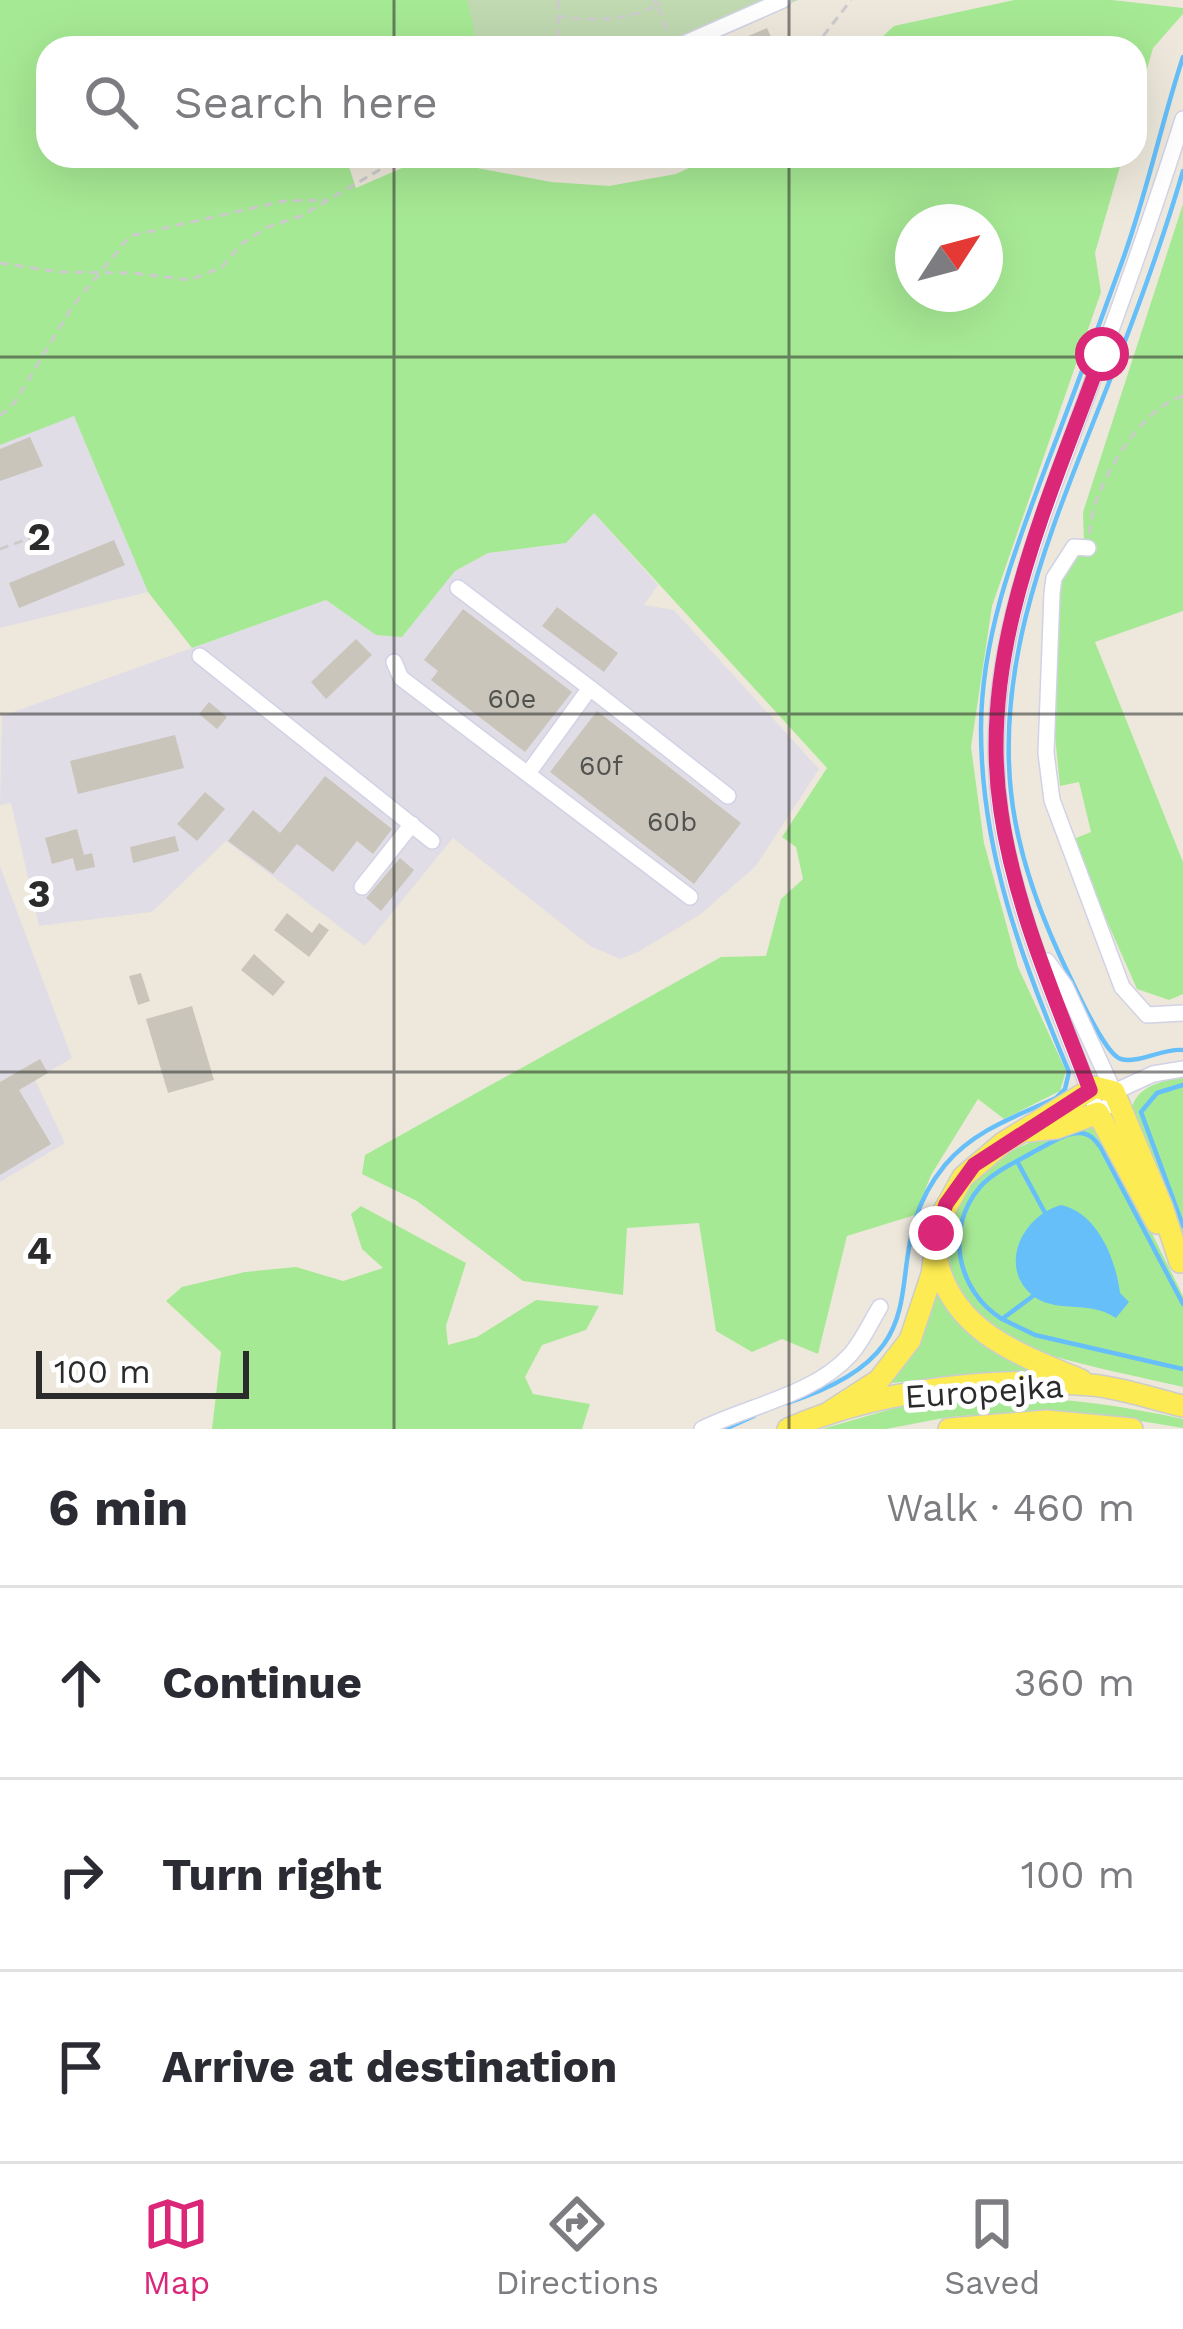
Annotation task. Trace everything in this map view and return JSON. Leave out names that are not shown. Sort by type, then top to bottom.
[{"type":"main road","points":[[828,1413],[865,1391],[901,1355],[923,1307],[940,1218],[963,1178],[987,1154],[1090,1090],[1102,1087],[1114,1092],[1181,1265]]},
{"type":"main road","points":[[1028,1131],[1056,1128],[1098,1113],[1181,1265]]},
{"type":"main road","points":[[935,1249],[952,1299],[973,1325],[1014,1352],[1093,1385]]},
{"type":"main road","name":"Europejka","points":[[788,1429],[872,1400],[953,1388],[1093,1385],[1183,1406]]},
{"type":"main road","name":"Europejka","points":[[950,1429],[1046,1421],[1132,1429]]},
{"type":"street","points":[[701,36],[783,0]]},
{"type":"street","points":[[1183,119],[1146,238],[1011,610],[995,737],[1000,811],[1013,871],[1098,1113],[1109,1105],[1114,1092],[1153,1074],[1183,1069]]},
{"type":"street","points":[[1088,548],[1073,547],[1052,592],[1042,769],[1122,987],[1148,1015],[1183,1013]]},
{"type":"street","points":[[458,587],[728,796]]},
{"type":"street","points":[[200,656],[432,841]]},
{"type":"street","points":[[394,662],[401,678],[690,897]]},
{"type":"street","points":[[529,772],[590,688]]},
{"type":"street","points":[[362,887],[412,824]]},
{"type":"street","points":[[1038,947],[1065,986],[1114,1092]]},
{"type":"street","points":[[702,1429],[810,1384],[836,1368],[859,1342],[880,1306]]},
{"type":"path","points":[[558,0],[558,36]]},
{"type":"path","points":[[557,16],[607,20],[641,14],[664,0]]},
{"type":"path","points":[[823,36],[851,0]]},
{"type":"path","points":[[656,2],[669,36]]},
{"type":"path","points":[[0,263],[60,272],[190,280],[222,267],[241,244],[383,168]]},
{"type":"path","points":[[0,416],[15,403],[40,355],[130,236],[284,201],[328,200]]},
{"type":"path","points":[[1088,548],[1090,513],[1119,457],[1147,416],[1165,401],[1183,396]]},
{"type":"path","points":[[0,550],[55,529]]},
{"type":"shaded area","points":[[74,415],[148,592],[0,628],[0,445]]},
{"type":"shaded area","points":[[593,512],[658,585],[644,605],[674,610],[819,769],[756,866],[701,914],[620,959],[590,946],[453,838],[365,946],[226,841],[152,912],[39,926],[11,803],[0,805],[2,716],[326,600],[376,635],[402,637],[455,571],[488,553],[566,543]]},
{"type":"shaded area","points":[[0,866],[72,1058],[35,1080],[65,1143],[0,1182]]},
{"type":"green space","points":[[0,0],[550,0],[552,36],[36,36],[36,168],[349,168],[356,188],[402,168],[478,168],[551,182],[609,186],[689,168],[1120,168],[1095,253],[1101,292],[992,606],[971,747],[984,843],[1018,967],[1066,1071],[1060,1091],[1004,1119],[978,1099],[931,1175],[915,1215],[847,1236],[818,1354],[782,1339],[752,1352],[716,1331],[699,1223],[627,1228],[623,1295],[523,1281],[417,1201],[362,1174],[365,1155],[721,957],[766,956],[781,899],[803,879],[796,847],[782,837],[827,768],[594,513],[566,543],[488,553],[455,571],[402,637],[376,635],[326,600],[192,648],[148,592],[74,416],[0,445]]},
{"type":"green space","points":[[467,0],[798,0],[712,36],[475,36]]},
{"type":"green space","points":[[1014,0],[1112,0],[1183,8],[1153,48],[1147,69],[1147,36],[883,36],[894,26]]},
{"type":"green space","points":[[1183,204],[1183,611],[1095,642],[1183,862],[1183,994],[1169,1000],[1137,989],[1071,840],[1091,832],[1079,782],[1060,786],[1052,705],[1057,572],[1084,543],[1083,512]]},
{"type":"green space","points":[[1183,1078],[1183,1240],[1131,1114],[1142,1092],[1157,1083]]},
{"type":"green space","points":[[1087,1126],[1110,1149],[1183,1296],[1183,1387],[1012,1342],[976,1315],[952,1272],[951,1226],[974,1182],[1015,1149]]},
{"type":"green space","points":[[361,1206],[466,1263],[446,1326],[448,1345],[477,1337],[536,1300],[599,1306],[586,1330],[542,1345],[525,1377],[533,1394],[590,1404],[582,1429],[212,1429],[221,1352],[166,1301],[182,1287],[245,1272],[296,1267],[343,1281],[383,1268],[362,1249],[351,1214]]},
{"type":"green space","points":[[935,1285],[1040,1373],[892,1383],[925,1328]]},
{"type":"green space","points":[[977,1397],[1106,1405],[1183,1419],[1183,1428],[1104,1415],[1038,1411],[949,1417],[886,1429],[822,1429],[895,1408]]},
{"type":"water","points":[[1061,1205],[1085,1217],[1103,1240],[1120,1293],[1129,1302],[1116,1318],[1095,1309],[1036,1298],[1017,1273],[1018,1245],[1025,1232],[1047,1211]]},
{"type":"building","points":[[30,437],[43,466],[0,481],[0,449]]},
{"type":"building","points":[[114,540],[125,565],[19,608],[9,583]]},
{"type":"building","points":[[557,607],[618,653],[604,672],[542,626]]},
{"type":"building","points":[[463,609],[572,692],[525,752],[431,680],[438,671],[424,660]]},
{"type":"building","points":[[356,639],[372,655],[326,699],[311,682]]},
{"type":"building","points":[[209,702],[227,717],[217,729],[199,714]]},
{"type":"building","points":[[597,711],[741,823],[694,884],[550,772]]},
{"type":"building","points":[[175,735],[184,768],[78,794],[70,761]]},
{"type":"building","points":[[325,776],[392,829],[373,854],[357,841],[333,872],[297,844],[273,874],[228,841],[253,810],[280,833]]},
{"type":"building","points":[[205,792],[225,809],[197,841],[177,824]]},
{"type":"building","points":[[77,829],[84,855],[92,853],[95,867],[76,871],[73,858],[52,864],[45,838]]},
{"type":"building","points":[[175,836],[179,851],[133,863],[130,847]]},
{"type":"building","points":[[400,858],[414,870],[381,911],[366,898]]},
{"type":"building","points":[[287,913],[312,933],[319,923],[329,930],[309,957],[274,930]]},
{"type":"building","points":[[254,954],[285,982],[273,996],[241,970]]},
{"type":"building","points":[[141,973],[150,1001],[138,1005],[129,976]]},
{"type":"building","points":[[192,1006],[214,1080],[168,1093],[146,1019]]},
{"type":"building","points":[[40,1059],[48,1073],[19,1090],[51,1144],[0,1175],[0,1082]]},
{"type":"waterway","points":[[787,1403],[841,1381],[874,1356],[893,1329],[911,1235],[922,1201],[945,1165],[983,1133],[1056,1098],[1065,1089],[1069,1072],[1007,905],[988,818],[981,729],[987,659],[1014,556],[1132,234],[1183,57]]},
{"type":"waterway","points":[[1183,171],[1146,284],[1045,550],[1017,656],[1009,764],[1015,820],[1030,880],[1060,956],[1100,1035],[1121,1059],[1183,1050]]},
{"type":"waterway","points":[[1183,1085],[1157,1093],[1141,1112],[1183,1226]]},
{"type":"waterway","points":[[1033,1296],[1002,1319],[987,1307],[966,1276],[959,1240],[962,1221],[980,1187],[992,1176],[1056,1140],[1079,1133],[1101,1148],[1183,1304]]},
{"type":"waterway","points":[[1017,1161],[1044,1211]]},
{"type":"waterway","points":[[1004,1320],[1035,1335],[1183,1369]]},
{"type":"waterway","points":[[725,1429],[754,1416]]},
{"type":"route","points":[[936,1233],[953,1190],[974,1165],[1090,1090],[1052,995],[1013,871],[1000,811],[995,737],[1011,610],[1102,354]]}]
